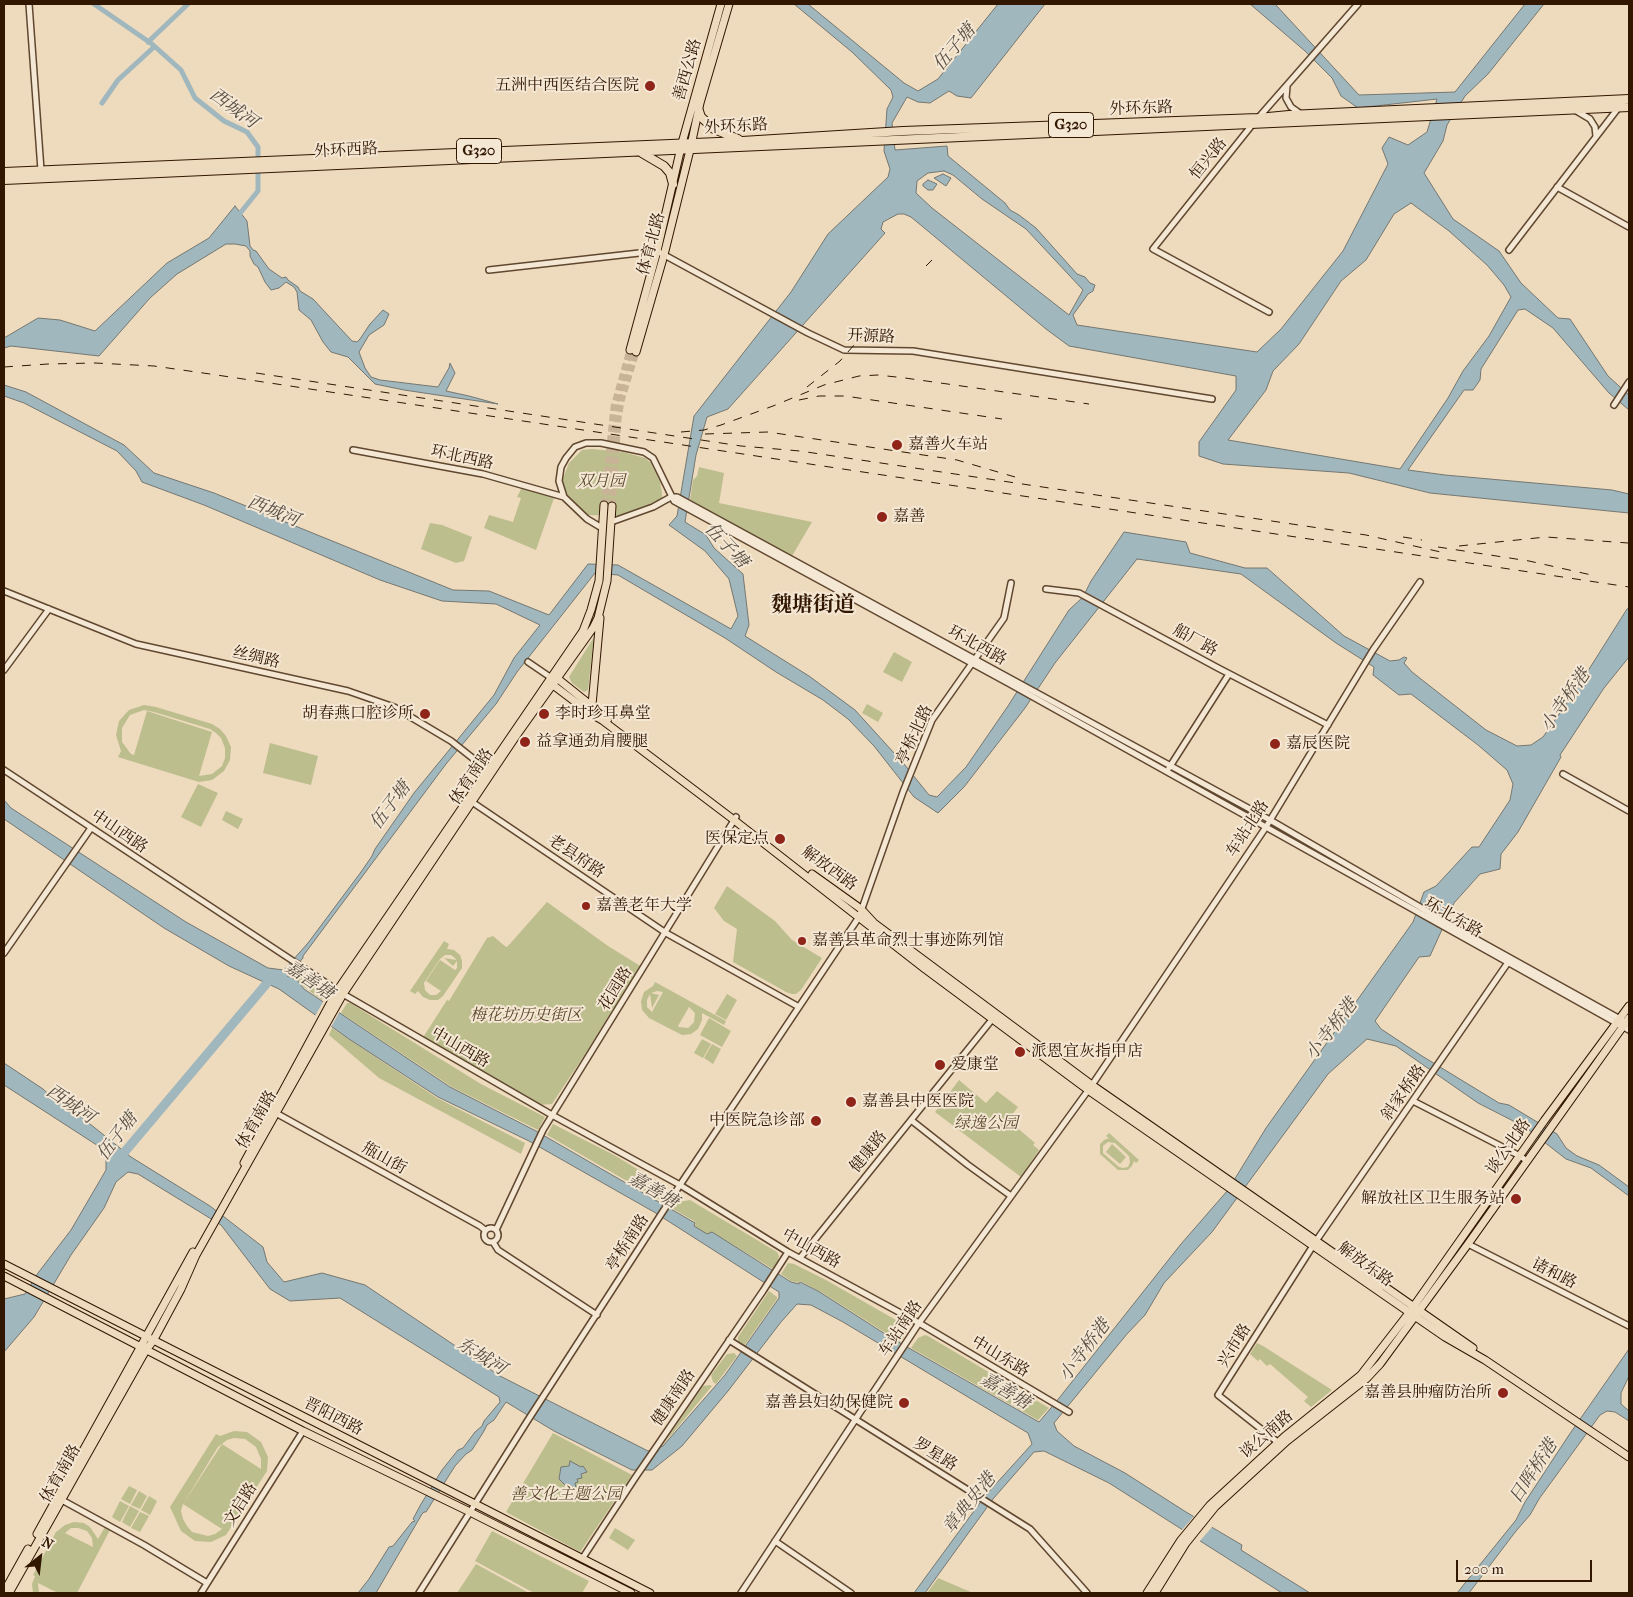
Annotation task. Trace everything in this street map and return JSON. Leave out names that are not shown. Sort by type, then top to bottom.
[{"type":"highway","name":"外环东路","points":[[691,146],[742,140],[878,137],[929,140],[1252,125],[1290,119],[1302,114],[1626,99]]},
{"type":"highway","name":"G320","points":[[1575,110],[1629,107]]},
{"type":"highway","name":"外环东路","points":[[691,146],[878,137],[903,131],[1258,118],[1290,119],[1575,110]]},
{"type":"highway","points":[[698,111],[701,117],[714,129],[742,140]]},
{"type":"highway","name":"外环西路","points":[[278,164],[641,152],[691,146]]},
{"type":"highway","name":"外环西路","points":[[4,180],[278,164],[681,147]]},
{"type":"highway","points":[[641,152],[664,166],[670,173],[673,184]]},
{"type":"highway","name":"外环西路","points":[[4,172],[241,166]]},
{"type":"main road","name":"善西公路","points":[[681,147],[721,4]]},
{"type":"main road","name":"善西公路","points":[[691,146],[698,111],[729,4]]},
{"type":"main road","name":"体育北路","points":[[633,351],[691,146]]},
{"type":"main road","name":"体育北路","points":[[661,253],[681,147]]},
{"type":"main road","points":[[550,677],[582,631],[603,581],[602,528],[608,506],[611,522],[609,553],[603,581],[592,705]]},
{"type":"main road","points":[[556,682],[593,628],[601,606]]},
{"type":"main road","name":"解放西路","points":[[550,677],[590,713],[861,909],[874,922],[994,1017]]},
{"type":"main road","name":"体育南路","points":[[9,1593],[143,1348],[181,1289],[205,1234],[320,1031],[340,992],[550,677]]},
{"type":"main road","name":"解放西路","points":[[556,682],[592,705],[858,917],[1090,1088]]},
{"type":"main road","name":"体育南路","points":[[340,992],[472,802],[489,771],[556,682]]},
{"type":"main road","name":"谈公北路","points":[[1414,1312],[1468,1244],[1551,1127],[1624,1023],[1629,1006]]},
{"type":"main road","name":"谈公北路","points":[[1414,1312],[1544,1121],[1624,1023]]},
{"type":"main road","name":"解放东路","points":[[1090,1088],[1414,1312],[1444,1337],[1485,1360],[1629,1452]]},
{"type":"main road","name":"晋阳西路","points":[[4,1264],[650,1593]]},
{"type":"main road","name":"晋阳西路","points":[[4,1276],[303,1431],[631,1593]]},
{"type":"main road","name":"谈公南路","points":[[1147,1593],[1213,1506],[1280,1444],[1366,1379],[1380,1364],[1414,1312]]},
{"type":"main road","name":"解放东路","points":[[1600,1434],[1629,1457]]},
{"type":"main road","name":"体育南路","points":[[4,1592],[59,1499]]},
{"type":"main road","name":"谈公南路","points":[[1155,1593],[1184,1542]]},
{"type":"street","points":[[29,4],[41,170]]},
{"type":"street","name":"恒兴路","points":[[1269,312],[1153,249],[1252,125],[1358,4]]},
{"type":"street","points":[[1287,86],[1286,98],[1291,107],[1302,114]]},
{"type":"street","points":[[1509,250],[1626,99],[1629,92]]},
{"type":"street","points":[[1575,110],[1590,119],[1595,127],[1596,137]]},
{"type":"street","points":[[1557,187],[1629,226]]},
{"type":"street","points":[[489,270],[661,253]]},
{"type":"street","name":"开源路","points":[[661,253],[762,309],[848,351],[914,351],[1212,399]]},
{"type":"street","points":[[1614,405],[1628,384]]},
{"type":"street","points":[[564,497],[559,481],[562,467],[575,446],[586,443],[601,443],[644,452],[653,458],[674,498],[611,522]]},
{"type":"street","name":"环北西路","points":[[353,450],[483,474],[564,497],[587,519],[602,528]]},
{"type":"street","name":"环北西路","points":[[674,498],[1012,682],[1166,772],[1266,827]]},
{"type":"street","name":"车站北路","points":[[1090,1088],[1266,827],[1374,650],[1420,582]]},
{"type":"street","name":"亭桥北路","points":[[861,909],[879,864],[912,768],[932,720],[1004,618],[1011,584]]},
{"type":"street","name":"船厂路","points":[[1046,589],[1078,593],[1328,725]]},
{"type":"street","name":"丝绸路","points":[[4,591],[136,644],[348,692],[394,707],[451,741],[489,771]]},
{"type":"street","points":[[4,670],[48,609]]},
{"type":"street","name":"解放西路","points":[[528,662],[550,677]]},
{"type":"street","points":[[1166,772],[1229,674]]},
{"type":"street","name":"环北西路","points":[[1041,699],[1270,820]]},
{"type":"street","name":"中山西路","points":[[4,770],[340,992],[552,1115],[680,1185],[788,1252],[919,1323]]},
{"type":"street","points":[[1563,774],[1629,811]]},
{"type":"street","name":"老县府路","points":[[472,802],[666,933],[799,1007]]},
{"type":"street","name":"花园路","points":[[496,1230],[543,1130],[666,933],[735,818]]},
{"type":"street","name":"环北东路","points":[[1270,820],[1455,931],[1624,1023]]},
{"type":"street","name":"环北东路","points":[[1266,827],[1408,902]]},
{"type":"street","points":[[4,953],[91,828]]},
{"type":"street","name":"亭桥南路","points":[[419,1593],[528,1420],[680,1185],[858,917],[861,909]]},
{"type":"street","name":"斜家桥路","points":[[1315,1243],[1509,961]]},
{"type":"street","name":"健康路","points":[[800,1258],[994,1017]]},
{"type":"street","name":"车站南路","points":[[741,1593],[919,1323],[1090,1088]]},
{"type":"street","points":[[1413,1101],[1527,1161]]},
{"type":"street","name":"甁山街","points":[[274,1112],[485,1230]]},
{"type":"street","points":[[911,1120],[1011,1196]]},
{"type":"street","points":[[492,1228],[496,1230],[498,1237],[493,1242],[488,1242],[484,1239],[485,1230],[492,1228]]},
{"type":"street","points":[[493,1242],[498,1250],[597,1314]]},
{"type":"street","name":"兴市路","points":[[1280,1444],[1218,1395],[1315,1243]]},
{"type":"street","name":"诸和路","points":[[1468,1244],[1629,1326]]},
{"type":"street","name":"健康南路","points":[[582,1558],[788,1252]]},
{"type":"street","name":"中山东路","points":[[919,1323],[1068,1412]]},
{"type":"street","name":"罗星路","points":[[729,1340],[1030,1529],[1087,1593]]},
{"type":"street","name":"文启路","points":[[201,1593],[303,1431]]},
{"type":"street","points":[[59,1499],[208,1582]]},
{"type":"street","points":[[775,1541],[851,1593]]},
{"type":"green space","name":"双月园","points":[[582,450],[623,452],[645,458],[650,462],[660,482],[662,499],[651,506],[623,516],[588,515],[567,497],[562,481],[569,463]]},
{"type":"green space","points":[[699,467],[724,473],[719,503],[812,522],[792,556],[690,500],[693,480],[697,476]]},
{"type":"green space","points":[[522,487],[543,492],[554,498],[536,550],[484,528],[489,515],[513,522],[521,498],[517,497]]},
{"type":"green space","points":[[430,523],[442,525],[472,537],[464,561],[456,563],[421,549]]},
{"type":"green space","points":[[594,637],[588,690],[584,692],[572,683],[569,677]]},
{"type":"green space","points":[[894,652],[912,662],[902,682],[883,672]]},
{"type":"green space","points":[[867,704],[883,713],[878,722],[862,713]]},
{"type":"green space","points":[[144,705],[156,707],[212,724],[220,729],[231,747],[230,760],[224,771],[212,780],[199,782],[118,757],[121,751],[116,735],[119,721],[129,710]],"holes":[[[144,710],[210,729],[216,733],[221,738],[225,748],[225,758],[222,766],[212,774],[199,776],[131,754],[122,742],[122,728],[130,715]]]},
{"type":"green space","points":[[147,711],[212,732],[199,776],[134,755]]},
{"type":"green space","points":[[270,743],[318,756],[311,785],[263,773]]},
{"type":"green space","points":[[198,784],[218,793],[201,827],[181,817]]},
{"type":"green space","points":[[226,811],[243,819],[238,829],[222,820]]},
{"type":"green space","points":[[727,886],[775,921],[792,940],[822,958],[801,990],[796,994],[786,992],[733,962],[737,929],[724,921],[714,908]]},
{"type":"green space","name":"梅花坊历史街区","points":[[547,902],[608,946],[642,967],[552,1104],[539,1105],[422,1039],[447,1000],[449,1001],[487,938],[493,936],[506,947],[508,946]]},
{"type":"green space","points":[[444,941],[449,944],[447,949],[454,950],[460,955],[462,968],[443,996],[438,1000],[430,1000],[423,997],[418,991],[415,994],[410,991]],"holes":[[[445,955],[451,955],[456,960],[444,958],[453,966],[457,961],[457,968],[455,970],[440,960],[426,981],[441,991],[436,995],[430,995],[425,990],[424,983],[440,959]]]},
{"type":"green space","points":[[294,967],[325,988],[327,992],[322,1000],[297,980],[287,976]]},
{"type":"green space","points":[[655,982],[726,1021],[724,1025],[702,1013],[702,1020],[698,1029],[691,1034],[682,1035],[649,1018],[642,1010],[641,1001],[644,992],[653,986]],"holes":[[[663,992],[652,1012],[647,1007],[647,1000],[650,994],[652,1008],[659,995],[651,993]],[[689,1007],[695,1013],[694,1022],[688,1028],[679,1027]]]},
{"type":"green space","points":[[727,994],[737,1000],[726,1020],[715,1014]]},
{"type":"green space","points":[[347,1003],[350,1003],[481,1084],[545,1117],[538,1130],[452,1087],[341,1013]]},
{"type":"green space","points":[[709,1018],[731,1031],[722,1047],[700,1035]]},
{"type":"green space","points":[[332,1028],[437,1098],[525,1143],[521,1154],[379,1078],[329,1035]]},
{"type":"green space","points":[[702,1039],[711,1044],[703,1058],[694,1053]]},
{"type":"green space","points":[[712,1044],[721,1049],[713,1064],[704,1058]]},
{"type":"green space","name":"绿逸公园","points":[[959,1080],[986,1103],[997,1091],[1018,1107],[1008,1120],[1035,1143],[1033,1145],[1039,1150],[1021,1177],[935,1112]]},
{"type":"green space","points":[[553,1124],[614,1155],[667,1187],[669,1197],[665,1203],[547,1135]]},
{"type":"green space","points":[[1109,1133],[1139,1160],[1136,1163],[1134,1161],[1128,1170],[1118,1170],[1100,1154],[1100,1144],[1109,1138],[1106,1136]],"holes":[[[1108,1142],[1115,1143],[1129,1156],[1130,1162],[1128,1167],[1119,1167],[1103,1153],[1103,1146]]]},
{"type":"green space","points":[[1112,1144],[1126,1157],[1120,1164],[1106,1152]]},
{"type":"green space","points":[[690,1200],[777,1252],[779,1256],[778,1261],[773,1269],[715,1234],[707,1234],[694,1226],[696,1224],[694,1221],[673,1209],[678,1202]]},
{"type":"green space","points":[[788,1263],[794,1264],[826,1280],[903,1324],[906,1333],[900,1342],[821,1292],[800,1281],[799,1283],[791,1281],[781,1274]]},
{"type":"green space","points":[[769,1291],[777,1299],[744,1346],[738,1342],[738,1337]]},
{"type":"green space","points":[[925,1335],[1049,1408],[1038,1420],[911,1348],[918,1338]]},
{"type":"green space","points":[[1257,1343],[1332,1390],[1311,1407],[1304,1401],[1308,1397],[1270,1364],[1267,1366],[1260,1359],[1258,1361],[1250,1354]]},
{"type":"green space","points":[[734,1353],[737,1356],[716,1384],[713,1382],[711,1375],[727,1354]]},
{"type":"green space","points":[[703,1386],[712,1386],[662,1446]]},
{"type":"green space","points":[[234,1431],[247,1432],[261,1442],[268,1457],[267,1471],[226,1535],[211,1542],[195,1541],[181,1531],[170,1507],[216,1434],[220,1436]],"holes":[[[234,1438],[245,1439],[256,1447],[261,1459],[261,1469],[222,1444],[183,1504],[218,1447],[227,1440]],[[183,1504],[222,1529],[208,1536],[192,1532],[183,1519],[181,1511]]]},
{"type":"green space","name":"善文化主题公园","points":[[553,1433],[632,1475],[580,1552],[506,1512]]},
{"type":"green space","points":[[129,1486],[137,1490],[130,1504],[121,1499]]},
{"type":"green space","points":[[139,1491],[147,1496],[140,1509],[131,1505]]},
{"type":"green space","points":[[149,1496],[157,1501],[150,1515],[141,1510]]},
{"type":"green space","points":[[120,1501],[129,1506],[120,1522],[112,1517]]},
{"type":"green space","points":[[130,1506],[139,1511],[130,1527],[122,1522]]},
{"type":"green space","points":[[140,1512],[149,1516],[140,1532],[131,1528]]},
{"type":"green space","points":[[74,1522],[84,1523],[90,1527],[98,1539],[105,1527],[110,1530],[77,1593],[58,1593],[38,1583],[39,1593],[33,1593],[32,1584],[35,1576],[33,1575],[56,1532],[65,1525]],"holes":[[[71,1528],[87,1531],[92,1538],[93,1547],[65,1533]]]},
{"type":"green space","points":[[615,1528],[635,1540],[628,1550],[609,1538]]},
{"type":"green space","points":[[492,1531],[589,1581],[582,1593],[534,1593],[475,1561]]},
{"type":"green space","points":[[476,1564],[529,1593],[457,1593]]},
{"type":"green space","points":[[938,1578],[973,1593],[927,1593]]},
{"type":"water","points":[[794,4],[808,4],[904,83],[918,91],[938,79],[998,4],[1045,4],[971,98],[957,96],[949,91],[930,103],[918,102],[907,97],[892,123],[895,150],[947,146],[948,156],[1005,203],[1010,210],[1036,228],[1077,274],[1085,277],[1090,283],[1095,285],[1093,291],[1088,294],[1073,315],[1077,325],[1257,352],[1281,329],[1343,251],[1388,164],[1382,148],[1389,137],[1408,145],[1427,132],[1437,99],[1358,108],[1341,96],[1332,78],[1305,51],[1250,4],[1275,4],[1359,95],[1455,92],[1525,4],[1544,4],[1488,74],[1465,96],[1447,125],[1443,141],[1424,173],[1453,219],[1499,251],[1521,283],[1558,318],[1570,319],[1608,376],[1629,395],[1629,410],[1609,393],[1553,328],[1525,309],[1518,310],[1481,369],[1480,380],[1473,390],[1464,390],[1408,470],[1612,490],[1629,494],[1629,513],[1430,493],[1349,473],[1223,464],[1199,456],[1199,442],[1236,390],[1236,376],[1069,346],[911,217],[898,214],[883,222],[881,229],[885,233],[728,409],[707,417],[696,455],[685,522],[706,535],[714,548],[743,574],[749,625],[745,636],[809,676],[855,710],[929,795],[937,797],[966,767],[1008,706],[1069,610],[1083,597],[1091,581],[1124,532],[1186,542],[1190,553],[1245,568],[1267,568],[1344,636],[1390,661],[1399,660],[1404,657],[1407,658],[1404,663],[1412,672],[1486,730],[1517,746],[1531,745],[1543,737],[1629,608],[1629,657],[1604,688],[1560,755],[1561,757],[1518,832],[1501,854],[1500,869],[1480,874],[1454,903],[1430,956],[1419,957],[1375,1021],[1381,1029],[1422,1056],[1499,1103],[1509,1105],[1557,1134],[1566,1148],[1577,1156],[1599,1165],[1629,1187],[1629,1196],[1591,1168],[1566,1159],[1525,1127],[1478,1103],[1396,1046],[1367,1039],[1328,1074],[1212,1232],[1164,1283],[1145,1315],[1127,1334],[1054,1423],[1057,1431],[1074,1446],[1125,1473],[1242,1545],[1241,1550],[1310,1593],[1282,1593],[1109,1483],[1044,1451],[1034,1452],[993,1499],[925,1593],[914,1593],[985,1496],[1032,1444],[1028,1433],[843,1322],[811,1305],[797,1304],[682,1446],[652,1470],[632,1470],[554,1431],[506,1402],[494,1420],[487,1425],[472,1450],[455,1466],[426,1512],[422,1514],[376,1593],[358,1593],[389,1547],[393,1546],[412,1522],[415,1521],[413,1519],[442,1470],[458,1450],[463,1448],[482,1426],[500,1402],[499,1397],[340,1298],[290,1301],[270,1289],[221,1225],[138,1174],[128,1172],[116,1182],[104,1208],[71,1255],[34,1317],[4,1352],[4,1299],[25,1294],[38,1273],[71,1230],[106,1170],[106,1151],[4,1085],[4,1063],[43,1089],[55,1100],[69,1107],[131,1157],[210,1206],[263,1247],[267,1262],[284,1282],[322,1273],[365,1285],[500,1376],[648,1451],[663,1446],[725,1375],[779,1298],[779,1292],[654,1212],[529,1141],[438,1097],[349,1039],[279,989],[229,966],[164,928],[4,819],[4,800],[11,808],[186,922],[268,968],[284,970],[308,943],[361,872],[414,793],[494,695],[514,658],[540,625],[496,604],[442,601],[380,580],[204,505],[142,482],[136,471],[117,451],[24,403],[4,396],[4,385],[26,392],[124,445],[154,473],[214,493],[453,590],[489,591],[549,615],[588,564],[618,565],[731,629],[738,616],[729,579],[705,551],[669,525],[677,516],[694,416],[791,292],[828,234],[888,177],[890,169],[884,151],[887,109],[893,97],[891,90],[852,52]],"holes":[[[944,171],[953,175],[982,199],[1026,229],[1083,290],[1069,315],[932,208],[916,193],[917,181],[928,173]],[[1411,203],[1449,231],[1487,265],[1504,285],[1511,297],[1489,336],[1463,371],[1448,398],[1400,469],[1228,440],[1266,390],[1273,371],[1299,344],[1341,281],[1366,260],[1394,214]],[[1137,559],[1241,574],[1336,643],[1374,667],[1373,675],[1399,695],[1411,694],[1478,745],[1507,770],[1513,784],[1510,800],[1479,847],[1472,847],[1436,886],[1424,892],[1413,922],[1266,1128],[1228,1190],[1181,1244],[1039,1422],[893,1339],[818,1291],[800,1282],[799,1284],[791,1282],[712,1232],[707,1234],[694,1226],[695,1223],[536,1131],[450,1087],[304,989],[297,980],[287,976],[303,958],[446,764],[496,704],[517,672],[595,573],[618,575],[725,638],[823,700],[848,719],[874,746],[914,797],[938,813],[964,787],[1025,708],[1055,663]]]},
{"type":"water","points":[[943,174],[951,178],[946,186],[934,178]]},
{"type":"water","points":[[928,180],[937,184],[933,190],[928,190],[923,186]]},
{"type":"water","points":[[235,206],[247,221],[250,246],[269,269],[282,278],[286,277],[300,291],[313,299],[352,341],[357,342],[360,339],[383,310],[389,314],[384,325],[369,335],[359,352],[365,368],[371,377],[380,380],[438,387],[450,363],[455,373],[446,391],[498,404],[375,384],[348,357],[331,352],[311,320],[299,310],[297,292],[294,287],[286,282],[279,288],[271,290],[258,267],[254,264],[250,251],[246,246],[235,244],[226,244],[177,274],[150,298],[99,356],[11,346],[4,348],[4,338],[38,318],[60,320],[95,331],[167,263],[209,238]]},
{"type":"water","points":[[1629,1349],[1629,1376],[1621,1393],[1621,1404],[1629,1411],[1629,1421],[1615,1412],[1607,1411],[1600,1415],[1539,1499],[1530,1515],[1469,1593],[1457,1593],[1516,1520],[1525,1502],[1569,1435]]},
{"type":"water","points":[[570,1461],[581,1467],[583,1466],[587,1472],[581,1474],[582,1478],[577,1479],[576,1487],[569,1487],[559,1479],[561,1467],[569,1466]]},
{"type":"pier","points":[[324,1000],[340,1011],[330,1029],[314,1018]]},
{"type":"pier","points":[[1195,1515],[1213,1526],[1199,1542],[1181,1531]]},
{"type":"waterway","name":"西城河","points":[[94,4],[152,44],[181,70],[195,98],[224,121],[247,132],[258,147],[258,191],[237,217]]},
{"type":"waterway","points":[[148,42],[188,4]]},
{"type":"waterway","points":[[102,103],[118,80],[154,47]]},
{"type":"waterway","name":"伍子塘","points":[[117,1161],[273,976]]},
{"type":"tunnel","points":[[604,505],[614,407],[630,350]]},
{"type":"tunnel","points":[[612,506],[618,419],[621,401],[636,352]]},
{"type":"railway","points":[[926,266],[932,260]]},
{"type":"railway","points":[[807,387],[840,361],[862,336]]},
{"type":"railway","points":[[4,367],[95,363],[154,366],[1629,587]]},
{"type":"railway","points":[[256,373],[741,446],[800,451],[1366,535],[1445,553]]},
{"type":"railway","points":[[681,432],[704,430],[721,425],[824,385],[859,376],[878,375],[905,378],[1089,404]]},
{"type":"railway","points":[[799,400],[819,396],[845,396],[1002,419]]},
{"type":"railway","points":[[705,434],[768,432],[957,460],[1015,477]]},
{"type":"railway","points":[[1403,537],[1422,540]]},
{"type":"railway","points":[[1459,546],[1546,537],[1628,543]]},
{"type":"railway","points":[[1438,547],[1529,561],[1596,576]]},
{"type":"place","name":"五洲中西医结合医院","points":[[650,86]]},
{"type":"place","name":"嘉善火车站","points":[[897,445]]},
{"type":"place","name":"嘉善","points":[[882,517]]},
{"type":"place","name":"胡春燕口腔诊所","points":[[425,714]]},
{"type":"place","name":"李时珍耳鼻堂","points":[[544,714]]},
{"type":"place","name":"益拿通劲肩腰腿","points":[[525,742]]},
{"type":"place","name":"嘉辰医院","points":[[1275,744]]},
{"type":"place","name":"医保定点","points":[[780,839]]},
{"type":"place","name":"嘉善老年大学","points":[[586,906]]},
{"type":"place","name":"嘉善县革命烈士事迹陈列馆","points":[[802,941]]},
{"type":"place","name":"派恩宜灰指甲店","points":[[1020,1052]]},
{"type":"place","name":"爱康堂","points":[[940,1065]]},
{"type":"place","name":"嘉善县中医医院","points":[[851,1102]]},
{"type":"place","name":"中医院急诊部","points":[[816,1121]]},
{"type":"place","name":"解放社区卫生服务站","points":[[1516,1199]]},
{"type":"place","name":"嘉善县肿瘤防治所","points":[[1503,1393]]},
{"type":"place","name":"嘉善县妇幼保健院","points":[[904,1403]]},
{"type":"district","name":"魏塘街道","points":[[813,606]]},
{"type":"water label","name":"小寺桥港","points":[[1566,701]]},
{"type":"water label","name":"嘉善塘","points":[[309,981]]},
{"type":"water label","name":"小寺桥港","points":[[1332,1030]]},
{"type":"water label","name":"嘉善塘","points":[[653,1191]]},
{"type":"water label","name":"小寺桥港","points":[[1085,1351]]},
{"type":"water label","name":"东城河","points":[[481,1357]]},
{"type":"water label","name":"嘉善塘","points":[[1005,1392]]},
{"type":"water label","name":"日晖桥港","points":[[1534,1472]]},
{"type":"water label","name":"章典史港","points":[[970,1504]]}]
